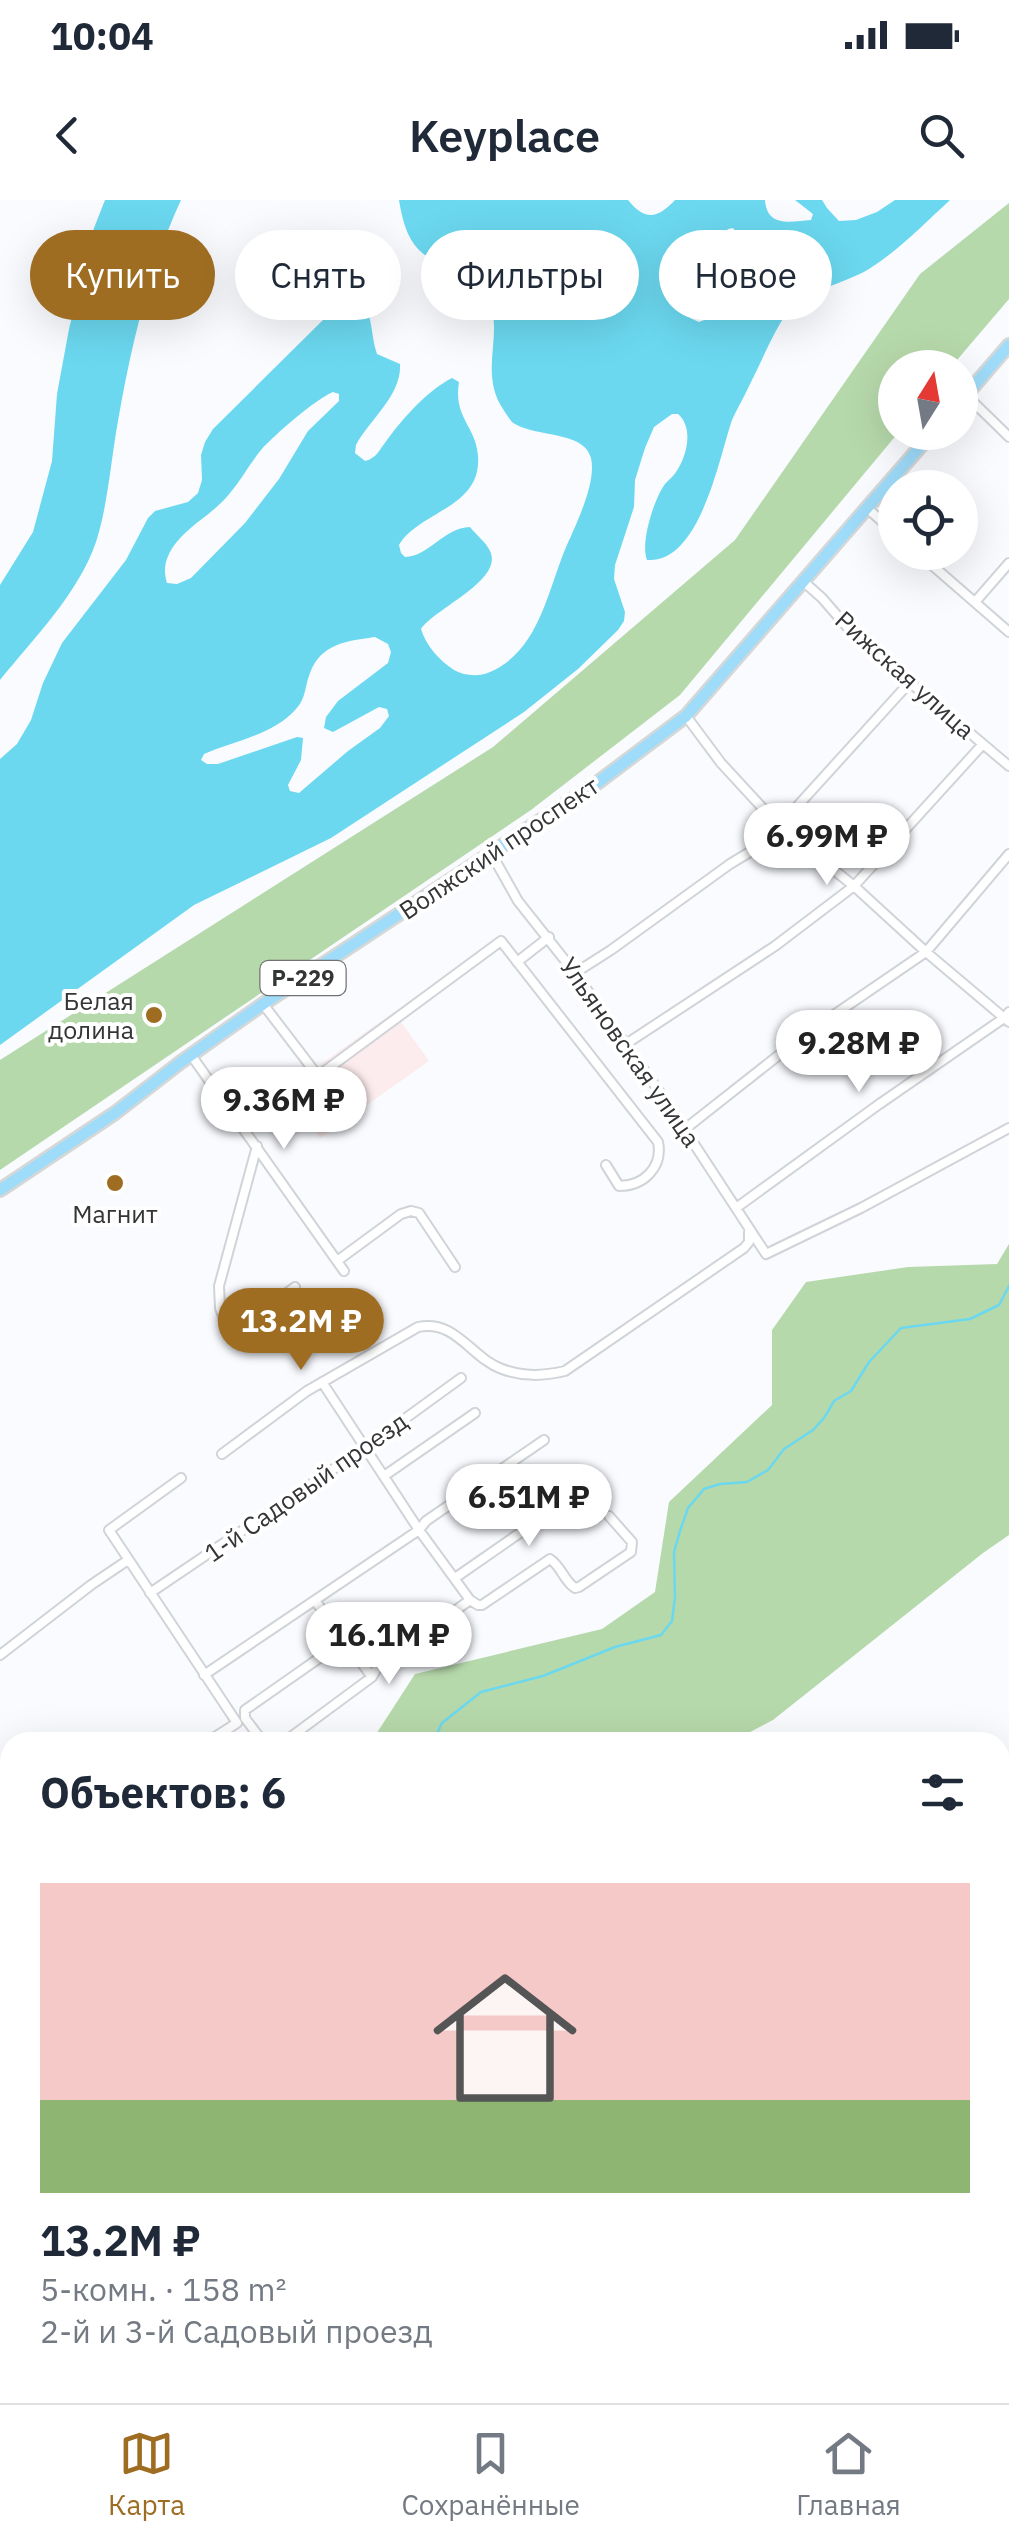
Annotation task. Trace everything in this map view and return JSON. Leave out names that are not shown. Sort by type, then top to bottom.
[{"type":"main road","points":[[978,381],[1009,345]]},
{"type":"main road","name":"Волжский проспект","points":[[0,1190],[115,1113],[264,1004],[596,783],[686,716],[918,450]]},
{"type":"street","points":[[978,411],[1009,437]]},
{"type":"street","points":[[868,508],[878,517]]},
{"type":"street","points":[[975,602],[1009,563]]},
{"type":"street","points":[[938,570],[1009,632]]},
{"type":"street","name":"Рижская улица","points":[[804,582],[855,636],[1009,766]]},
{"type":"street","points":[[575,973],[763,844],[910,682]]},
{"type":"street","points":[[686,716],[780,827],[1007,1018],[878,1104],[736,1208]]},
{"type":"street","points":[[626,1044],[775,946],[854,886],[982,744]]},
{"type":"street","name":"Ульяновская улица","points":[[491,852],[518,901],[626,1044],[766,1254],[1009,1128]]},
{"type":"street","points":[[685,1128],[803,1036],[926,952],[1009,854]]},
{"type":"street","points":[[517,962],[549,938]]},
{"type":"street","points":[[264,1004],[318,1076],[501,941],[658,1142],[658,1163],[647,1176],[630,1186],[619,1186],[606,1165]]},
{"type":"street","points":[[191,1056],[344,1271]]},
{"type":"street","points":[[257,1146],[219,1286],[226,1328],[238,1329],[295,1287]]},
{"type":"street","points":[[336,1261],[401,1214],[411,1211],[419,1213],[455,1267]]},
{"type":"street","points":[[222,1454],[322,1382],[406,1332],[427,1325],[458,1336],[499,1368],[540,1377],[565,1371],[744,1248],[750,1238],[748,1226]]},
{"type":"street","name":"1-й Садовый проезд","points":[[150,1593],[461,1378]]},
{"type":"street","points":[[322,1382],[419,1530],[470,1600],[478,1605],[550,1559],[570,1585],[579,1588],[631,1552],[632,1542],[609,1516]]},
{"type":"street","points":[[384,1476],[475,1413]]},
{"type":"street","points":[[204,1676],[316,1602],[544,1440]]},
{"type":"street","points":[[180,1478],[109,1530],[236,1723],[222,1732]]},
{"type":"street","points":[[455,1578],[583,1489]]},
{"type":"street","points":[[0,1656],[128,1560]]},
{"type":"street","points":[[298,1732],[372,1677],[378,1666],[470,1600]]},
{"type":"street","points":[[316,1602],[372,1677]]},
{"type":"street","points":[[255,1732],[244,1718],[244,1710],[345,1640]]},
{"type":"shaded area","points":[[394,1012],[429,1061],[320,1138],[286,1089]]},
{"type":"green space","points":[[1009,203],[1009,299],[966,350],[878,350],[878,450],[884,450],[680,695],[531,810],[0,1170],[0,1060],[493,747],[735,540],[920,274]]},
{"type":"green space","points":[[1009,1244],[1009,1535],[773,1720],[750,1732],[377,1732],[415,1674],[602,1629],[655,1592],[669,1502],[772,1405],[772,1330],[806,1282],[908,1267],[997,1264]]},
{"type":"water","points":[[105,200],[181,200],[169,230],[94,228]]},
{"type":"water","points":[[399,200],[628,200],[640,212],[651,215],[675,200],[765,200],[775,219],[795,222],[811,220],[813,214],[795,200],[822,200],[839,221],[856,220],[895,200],[950,200],[880,262],[832,286],[832,230],[659,230],[659,320],[783,320],[732,420],[694,527],[681,545],[665,557],[647,560],[645,543],[653,510],[665,484],[680,465],[687,442],[686,427],[678,414],[654,427],[635,480],[634,507],[615,565],[614,579],[625,612],[618,630],[578,669],[524,712],[331,838],[194,905],[0,1045],[0,759],[17,744],[31,720],[62,643],[126,560],[148,518],[155,511],[188,502],[198,493],[201,455],[213,429],[323,320],[370,320],[377,354],[400,364],[391,396],[356,445],[355,453],[365,461],[375,456],[425,397],[452,378],[459,382],[459,405],[476,446],[477,473],[460,498],[420,524],[399,545],[405,557],[414,555],[452,532],[470,527],[490,551],[492,562],[478,583],[421,629],[430,647],[454,670],[486,674],[506,663],[530,637],[588,493],[591,458],[579,443],[511,421],[492,381],[493,320],[639,320],[639,230],[421,230],[421,251],[408,234]],"holes":[[[333,392],[339,394],[339,401],[308,431],[279,479],[245,523],[191,578],[177,584],[167,583],[166,561],[180,538],[224,500],[267,444]],[[375,637],[388,644],[388,663],[338,701],[326,717],[324,728],[333,732],[379,707],[387,709],[389,716],[380,728],[299,793],[290,791],[288,785],[301,760],[303,738],[218,764],[201,760],[204,754],[265,731],[287,718],[302,701],[310,673],[328,649]]]},
{"type":"water","points":[[71,320],[139,320],[96,542],[67,597],[0,680],[0,585],[33,532],[52,461],[57,394]]},
{"type":"waterway","points":[[438,1732],[442,1723],[481,1692],[543,1676],[615,1647],[661,1635],[672,1621],[674,1552],[680,1531],[688,1508],[704,1489],[747,1482],[768,1470],[784,1449],[813,1430],[834,1401],[851,1391],[869,1362],[901,1328],[970,1319],[999,1305],[1009,1286]]},
{"type":"place","name":"Белая долина","points":[[154,1015]]},
{"type":"place","name":"Магнит","points":[[115,1183]]}]
